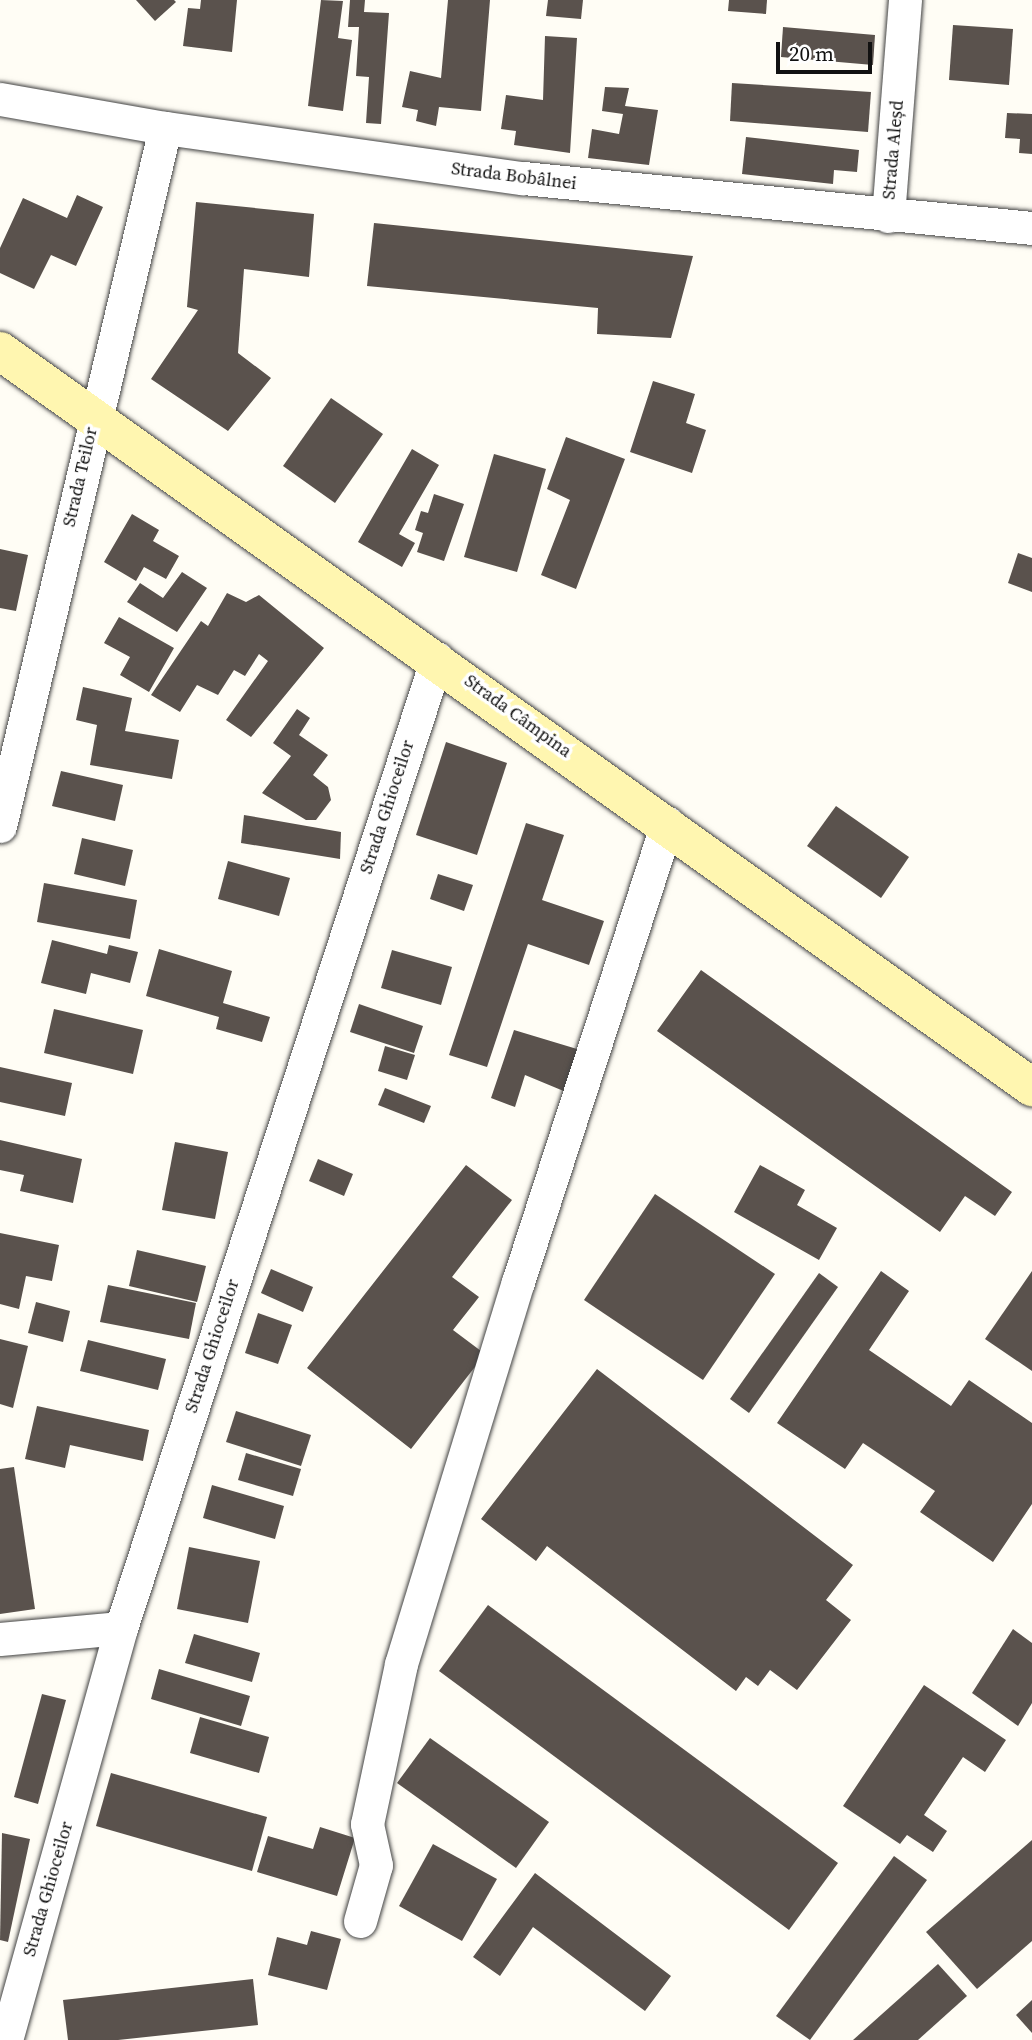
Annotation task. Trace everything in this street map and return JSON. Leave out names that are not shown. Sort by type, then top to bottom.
[{"type":"main road","name":"Strada Câmpina","points":[[0,351],[667,823],[1032,1087]]},
{"type":"street","name":"Strada Aleșd","points":[[888,216],[905,0]]},
{"type":"street","name":"Strada Bobâlnei","points":[[0,99],[165,128],[523,178],[888,216],[1032,228]]},
{"type":"street","name":"Strada Teilor","points":[[0,827],[93,418],[165,128]]},
{"type":"street","name":"Strada Ghioceilor","points":[[6,2040],[121,1628],[437,659]]},
{"type":"street","points":[[360,1921],[376,1866],[367,1824],[401,1664],[534,1231],[667,823]]},
{"type":"street","points":[[0,1639],[121,1628]]},
{"type":"building","points":[[136,0],[174,0],[176,2],[155,21]]},
{"type":"building","points":[[201,0],[237,0],[232,52],[183,46],[188,8],[200,9]]},
{"type":"building","points":[[321,0],[343,1],[338,38],[352,40],[343,111],[308,106]]},
{"type":"building","points":[[350,0],[365,0],[364,12],[389,13],[381,124],[366,123],[369,77],[356,76],[359,27],[348,27]]},
{"type":"building","points":[[448,0],[490,0],[481,111],[439,107],[436,126],[416,121],[418,110],[402,107],[410,71],[441,78]]},
{"type":"building","points":[[548,0],[583,0],[581,19],[546,16]]},
{"type":"building","points":[[729,0],[767,0],[766,14],[728,11]]},
{"type":"building","points":[[953,25],[1013,29],[1009,85],[949,80]]},
{"type":"building","points":[[783,27],[875,35],[873,65],[781,57]]},
{"type":"building","points":[[545,36],[577,38],[570,153],[514,145],[516,131],[501,129],[506,95],[543,100]]},
{"type":"building","points":[[732,83],[871,92],[868,132],[730,121]]},
{"type":"building","points":[[605,87],[629,88],[625,106],[658,110],[649,165],[588,158],[592,129],[619,134],[623,114],[602,111]]},
{"type":"building","points":[[1007,113],[1032,114],[1032,154],[1019,153],[1020,139],[1005,138]]},
{"type":"building","points":[[746,137],[859,150],[857,172],[834,170],[833,184],[742,174]]},
{"type":"building","points":[[77,195],[103,207],[76,266],[51,255],[34,289],[0,273],[0,248],[23,198],[67,218]]},
{"type":"building","points":[[196,202],[314,214],[309,277],[244,269],[238,353],[271,378],[228,431],[151,379],[198,310],[187,307]]},
{"type":"building","points":[[374,223],[693,256],[671,338],[597,334],[598,308],[367,286]]},
{"type":"building","points":[[653,381],[695,394],[686,423],[706,430],[692,473],[630,452]]},
{"type":"building","points":[[331,398],[383,434],[335,503],[283,466]]},
{"type":"building","points":[[566,437],[625,459],[576,589],[541,575],[570,500],[547,489]]},
{"type":"building","points":[[412,449],[439,465],[399,534],[415,543],[402,567],[358,542]]},
{"type":"building","points":[[494,454],[546,469],[517,572],[464,557]]},
{"type":"building","points":[[434,494],[464,504],[444,561],[417,552],[423,533],[415,530],[421,511],[428,513]]},
{"type":"building","points":[[132,514],[159,530],[153,541],[179,556],[166,579],[144,567],[136,581],[104,562]]},
{"type":"building","points":[[0,549],[28,555],[16,611],[0,608]]},
{"type":"building","points":[[1018,553],[1032,558],[1032,592],[1008,583]]},
{"type":"building","points":[[182,572],[207,588],[177,632],[127,602],[140,583],[163,598]]},
{"type":"building","points":[[227,593],[246,602],[259,595],[324,648],[251,737],[226,720],[268,661],[259,654],[245,676],[234,670],[218,695],[197,685],[180,712],[151,695],[201,621],[208,626]]},
{"type":"building","points":[[119,617],[174,648],[149,692],[120,675],[130,657],[104,643]]},
{"type":"building","points":[[83,687],[132,698],[125,731],[179,740],[172,779],[90,765],[97,725],[76,720]]},
{"type":"building","points":[[297,709],[310,718],[299,735],[328,755],[313,775],[328,787],[331,800],[316,820],[306,820],[262,793],[291,756],[273,743]]},
{"type":"building","points":[[446,742],[507,763],[477,855],[416,835]]},
{"type":"building","points":[[61,771],[123,785],[115,821],[52,806]]},
{"type":"building","points":[[836,806],[909,857],[881,898],[807,846]]},
{"type":"building","points":[[244,815],[341,832],[340,859],[241,843]]},
{"type":"building","points":[[526,823],[564,835],[542,900],[604,921],[589,965],[528,944],[487,1067],[449,1055]]},
{"type":"building","points":[[82,838],[133,850],[125,886],[74,874]]},
{"type":"building","points":[[228,861],[290,878],[279,916],[218,899]]},
{"type":"building","points":[[438,874],[473,885],[464,911],[430,899]]},
{"type":"building","points":[[44,883],[137,900],[130,939],[37,922]]},
{"type":"building","points":[[52,940],[107,954],[109,945],[138,952],[130,983],[91,973],[86,994],[41,983]]},
{"type":"building","points":[[159,949],[232,971],[223,1003],[270,1017],[262,1042],[216,1029],[219,1017],[146,996]]},
{"type":"building","points":[[392,950],[452,967],[441,1005],[381,988]]},
{"type":"building","points":[[701,970],[1012,1192],[995,1216],[965,1196],[940,1232],[657,1031]]},
{"type":"building","points":[[359,1004],[423,1026],[414,1053],[350,1032]]},
{"type":"building","points":[[54,1009],[143,1030],[133,1074],[44,1053]]},
{"type":"building","points":[[514,1030],[577,1049],[566,1092],[525,1075],[515,1107],[491,1098]]},
{"type":"building","points":[[385,1046],[415,1055],[407,1080],[378,1071]]},
{"type":"building","points":[[0,1067],[72,1083],[65,1116],[0,1102]]},
{"type":"building","points":[[385,1088],[431,1106],[424,1123],[378,1105]]},
{"type":"building","points":[[0,1140],[82,1159],[73,1203],[20,1191],[24,1175],[0,1170]]},
{"type":"building","points":[[175,1142],[228,1152],[215,1219],[162,1210]]},
{"type":"building","points":[[318,1159],[353,1174],[344,1196],[309,1181]]},
{"type":"building","points":[[466,1165],[512,1200],[452,1277],[479,1297],[453,1330],[485,1354],[411,1449],[307,1368]]},
{"type":"building","points":[[760,1165],[805,1190],[797,1205],[837,1228],[819,1260],[734,1212]]},
{"type":"building","points":[[655,1194],[775,1274],[703,1380],[584,1300]]},
{"type":"building","points":[[0,1233],[59,1245],[52,1281],[26,1276],[19,1309],[0,1304]]},
{"type":"building","points":[[137,1250],[206,1266],[197,1302],[129,1286]]},
{"type":"building","points":[[271,1269],[313,1287],[303,1312],[261,1293]]},
{"type":"building","points":[[881,1271],[909,1291],[869,1350],[951,1406],[969,1380],[1032,1423],[1032,1504],[993,1562],[920,1512],[935,1491],[863,1443],[845,1469],[777,1423]]},
{"type":"building","points":[[1032,1271],[1032,1371],[985,1339]]},
{"type":"building","points":[[819,1273],[838,1287],[749,1413],[730,1399]]},
{"type":"building","points":[[108,1285],[196,1303],[189,1339],[100,1322]]},
{"type":"building","points":[[36,1302],[70,1311],[63,1342],[28,1333]]},
{"type":"building","points":[[258,1313],[292,1325],[278,1364],[245,1353]]},
{"type":"building","points":[[0,1339],[28,1346],[13,1408],[0,1404]]},
{"type":"building","points":[[88,1340],[166,1359],[158,1390],[80,1371]]},
{"type":"building","points":[[597,1369],[853,1565],[826,1600],[851,1620],[797,1690],[770,1670],[758,1686],[746,1677],[736,1691],[547,1546],[536,1561],[481,1519]]},
{"type":"building","points":[[37,1406],[149,1430],[143,1461],[70,1445],[65,1468],[25,1459]]},
{"type":"building","points":[[236,1411],[311,1435],[301,1466],[226,1442]]},
{"type":"building","points":[[246,1453],[301,1469],[293,1496],[238,1480]]},
{"type":"building","points":[[14,1467],[35,1609],[0,1614],[0,1469]]},
{"type":"building","points":[[212,1485],[284,1506],[275,1539],[203,1518]]},
{"type":"building","points":[[189,1547],[260,1561],[248,1623],[177,1609]]},
{"type":"building","points":[[488,1605],[838,1863],[789,1930],[439,1671]]},
{"type":"building","points":[[1013,1629],[1032,1643],[1032,1703],[1018,1726],[972,1693]]},
{"type":"building","points":[[194,1634],[260,1653],[252,1682],[185,1663]]},
{"type":"building","points":[[159,1669],[250,1696],[241,1726],[151,1699]]},
{"type":"building","points":[[924,1685],[1006,1740],[985,1772],[963,1757],[924,1815],[947,1831],[933,1852],[907,1835],[900,1844],[843,1806]]},
{"type":"building","points":[[42,1694],[66,1700],[38,1804],[14,1797]]},
{"type":"building","points":[[200,1717],[269,1737],[259,1773],[190,1753]]},
{"type":"building","points":[[430,1738],[549,1822],[516,1868],[397,1783]]},
{"type":"building","points":[[111,1773],[267,1817],[252,1871],[96,1826]]},
{"type":"building","points":[[320,1827],[355,1838],[337,1896],[257,1872],[268,1836],[313,1849]]},
{"type":"building","points":[[2,1833],[30,1839],[8,1942],[0,1940]]},
{"type":"building","points":[[1032,1840],[1032,1941],[977,1989],[926,1932]]},
{"type":"building","points":[[433,1844],[497,1879],[462,1941],[399,1906]]},
{"type":"building","points":[[894,1856],[927,1880],[810,2040],[776,2016]]},
{"type":"building","points":[[535,1873],[671,1976],[645,2011],[533,1927],[500,1976],[473,1957]]},
{"type":"building","points":[[311,1931],[341,1939],[327,1990],[268,1975],[277,1937],[307,1945]]},
{"type":"building","points":[[938,1964],[967,1996],[918,2040],[853,2040]]},
{"type":"building","points":[[253,1979],[258,2025],[118,2040],[68,2040],[63,2000]]},
{"type":"building","points":[[1032,2000],[1032,2033],[1016,2015]]}]
